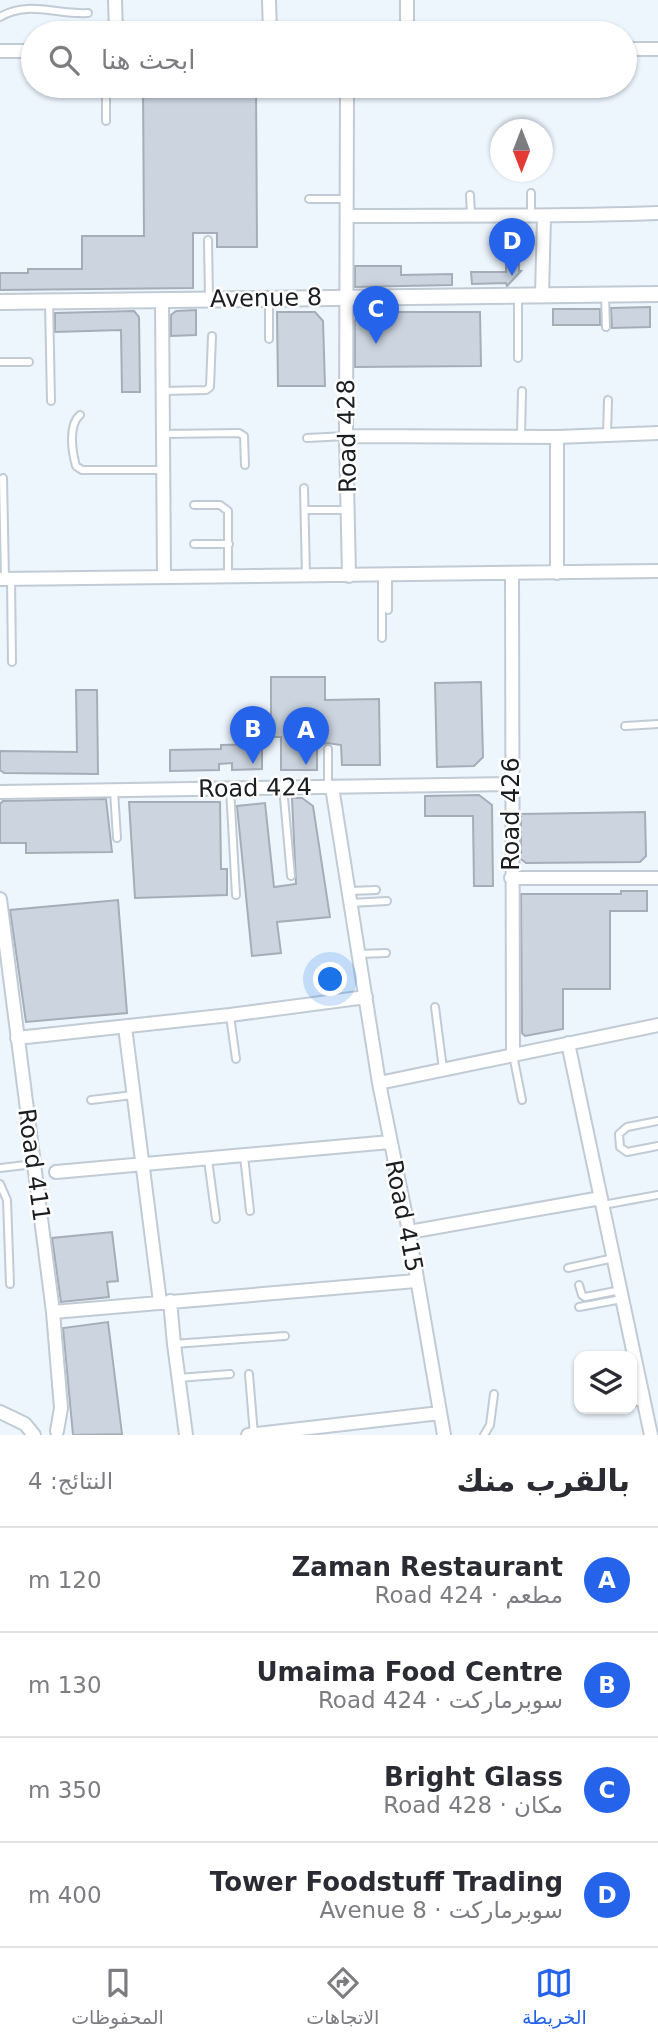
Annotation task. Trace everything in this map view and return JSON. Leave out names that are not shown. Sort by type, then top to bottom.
[{"type":"street","points":[[115,0],[116,21]]},
{"type":"street","points":[[269,0],[270,21]]},
{"type":"street","points":[[407,0],[407,21]]},
{"type":"street","points":[[637,49],[658,49]]},
{"type":"street","points":[[0,51],[21,51]]},
{"type":"street","name":"Road 428","points":[[347,98],[345,297],[349,576]]},
{"type":"street","points":[[347,216],[537,217],[658,213]]},
{"type":"street","points":[[537,217],[542,295]]},
{"type":"street","name":"Avenue 8","points":[[0,302],[658,294]]},
{"type":"street","points":[[162,300],[164,577]]},
{"type":"street","points":[[346,436],[557,437],[658,433]]},
{"type":"street","points":[[557,437],[557,573]]},
{"type":"street","points":[[5,579],[658,571]]},
{"type":"street","name":"Road 426","points":[[512,573],[513,1055]]},
{"type":"street","name":"Road 424","points":[[0,792],[511,783]]},
{"type":"street","name":"Road 415","points":[[330,787],[379,1083],[409,1232],[444,1435]]},
{"type":"street","points":[[512,878],[658,878]]},
{"type":"street","name":"Road 411","points":[[0,899],[6,996],[17,1038],[53,1312],[61,1408],[60,1433]]},
{"type":"street","points":[[17,1038],[366,997]]},
{"type":"street","points":[[379,1083],[658,1025]]},
{"type":"street","points":[[125,1027],[133,1095],[174,1344],[186,1435]]},
{"type":"street","points":[[568,1043],[622,1295],[638,1401],[651,1435]]},
{"type":"street","points":[[56,1172],[390,1142]]},
{"type":"street","points":[[409,1232],[602,1201]]},
{"type":"street","points":[[53,1312],[416,1281]]},
{"type":"street","points":[[0,1412],[25,1424],[34,1435],[47,1430],[60,1433]]},
{"type":"street","points":[[248,1435],[267,1435],[440,1413]]},
{"type":"lane","points":[[0,17],[11,9],[23,6],[88,13]]},
{"type":"lane","points":[[106,98],[106,121]]},
{"type":"lane","points":[[532,192],[537,217]]},
{"type":"lane","points":[[470,195],[471,215]]},
{"type":"lane","points":[[309,199],[347,199]]},
{"type":"lane","points":[[208,240],[209,298]]},
{"type":"lane","points":[[605,295],[606,327]]},
{"type":"lane","points":[[518,296],[518,358]]},
{"type":"lane","points":[[269,298],[269,339]]},
{"type":"lane","points":[[49,301],[51,401]]},
{"type":"lane","points":[[163,391],[206,390],[209,387],[212,336]]},
{"type":"lane","points":[[0,362],[29,362]]},
{"type":"lane","points":[[521,435],[522,391]]},
{"type":"lane","points":[[607,434],[608,400]]},
{"type":"lane","points":[[80,415],[73,426],[73,453],[76,466],[82,470],[164,470]]},
{"type":"lane","points":[[164,433],[239,433],[244,436],[246,442],[245,465]]},
{"type":"lane","points":[[307,438],[346,436]]},
{"type":"lane","points":[[4,478],[5,579],[12,662]]},
{"type":"lane","points":[[304,488],[306,576]]},
{"type":"lane","points":[[194,505],[220,505],[227,508],[228,577]]},
{"type":"lane","points":[[305,510],[348,510]]},
{"type":"lane","points":[[194,544],[229,544]]},
{"type":"lane","points":[[385,575],[388,610]]},
{"type":"lane","points":[[382,638],[385,575]]},
{"type":"lane","points":[[625,726],[658,724]]},
{"type":"lane","points":[[328,749],[330,787]]},
{"type":"lane","points":[[284,787],[291,876]]},
{"type":"lane","points":[[230,788],[236,895]]},
{"type":"lane","points":[[114,789],[117,838]]},
{"type":"lane","points":[[350,897],[376,890]]},
{"type":"lane","points":[[350,897],[387,901]]},
{"type":"lane","points":[[359,954],[386,953]]},
{"type":"lane","points":[[435,1007],[443,1069]]},
{"type":"lane","points":[[230,1015],[236,1059]]},
{"type":"lane","points":[[513,1055],[522,1100]]},
{"type":"lane","points":[[91,1100],[133,1095]]},
{"type":"lane","points":[[658,1121],[626,1126],[619,1134],[620,1147],[627,1152],[658,1146]]},
{"type":"lane","points":[[244,1156],[250,1212]]},
{"type":"lane","points":[[208,1160],[216,1219]]},
{"type":"lane","points":[[0,1168],[34,1164]]},
{"type":"lane","points":[[0,1184],[7,1200],[10,1284]]},
{"type":"lane","points":[[602,1201],[658,1195]]},
{"type":"lane","points":[[568,1268],[614,1258]]},
{"type":"lane","points":[[579,1285],[585,1297],[622,1295]]},
{"type":"lane","points":[[579,1307],[622,1295]]},
{"type":"lane","points":[[174,1344],[285,1336]]},
{"type":"lane","points":[[178,1378],[230,1374]]},
{"type":"lane","points":[[249,1374],[254,1435]]},
{"type":"lane","points":[[484,1435],[490,1425],[494,1394]]},
{"type":"building","points":[[143,98],[256,98],[257,247],[217,247],[217,233],[193,233],[193,288],[0,290],[0,273],[28,273],[28,269],[82,269],[82,236],[144,236]]},
{"type":"building","points":[[519,262],[521,271],[507,286],[506,283],[472,284],[471,272],[506,272],[506,263]]},
{"type":"building","points":[[355,266],[401,266],[401,275],[452,274],[452,285],[355,287]]},
{"type":"building","points":[[650,307],[650,327],[612,328],[611,308]]},
{"type":"building","points":[[553,309],[600,309],[600,325],[553,325]]},
{"type":"building","points":[[196,310],[196,335],[171,336],[171,315],[176,311]]},
{"type":"building","points":[[134,311],[139,317],[140,392],[122,392],[121,330],[55,332],[55,313]]},
{"type":"building","points":[[277,312],[315,312],[323,321],[325,386],[278,386]]},
{"type":"building","points":[[363,312],[480,312],[481,366],[355,367],[355,320]]},
{"type":"building","points":[[271,677],[325,677],[325,700],[379,699],[380,765],[342,765],[341,745],[327,743],[317,746],[317,770],[281,770],[281,737],[271,737]]},
{"type":"building","points":[[481,682],[483,757],[474,766],[437,767],[435,683]]},
{"type":"building","points":[[76,690],[97,690],[98,774],[4,773],[0,770],[0,751],[77,752]]},
{"type":"building","points":[[262,744],[262,769],[232,770],[232,763],[219,764],[219,770],[170,771],[170,750],[221,749],[221,745]]},
{"type":"building","points":[[479,795],[492,805],[493,886],[474,886],[473,816],[425,816],[425,796]]},
{"type":"building","points":[[292,798],[302,798],[313,806],[330,917],[277,922],[281,953],[252,956],[237,806],[265,803],[274,887],[296,884]]},
{"type":"building","points":[[106,799],[112,852],[26,853],[26,843],[0,843],[0,804],[3,801]]},
{"type":"building","points":[[129,802],[220,802],[221,869],[227,869],[227,895],[135,898]]},
{"type":"building","points":[[645,812],[646,856],[640,862],[526,863],[521,859],[521,814]]},
{"type":"building","points":[[621,891],[647,891],[647,911],[610,911],[610,989],[563,989],[563,1029],[525,1036],[522,1033],[521,894],[621,894]]},
{"type":"building","points":[[118,900],[127,1013],[26,1022],[10,910]]},
{"type":"building","points":[[112,1232],[118,1281],[107,1282],[109,1297],[61,1302],[52,1238]]},
{"type":"building","points":[[108,1322],[122,1434],[73,1435],[63,1328]]},
{"type":"place","name":"Tower Foodstuff Trading","points":[[512,276]]},
{"type":"place","name":"Bright Glass","points":[[376,344]]},
{"type":"place","name":"Umaima Food Centre","points":[[253,764]]},
{"type":"place","name":"Zaman Restaurant","points":[[306,765]]}]
